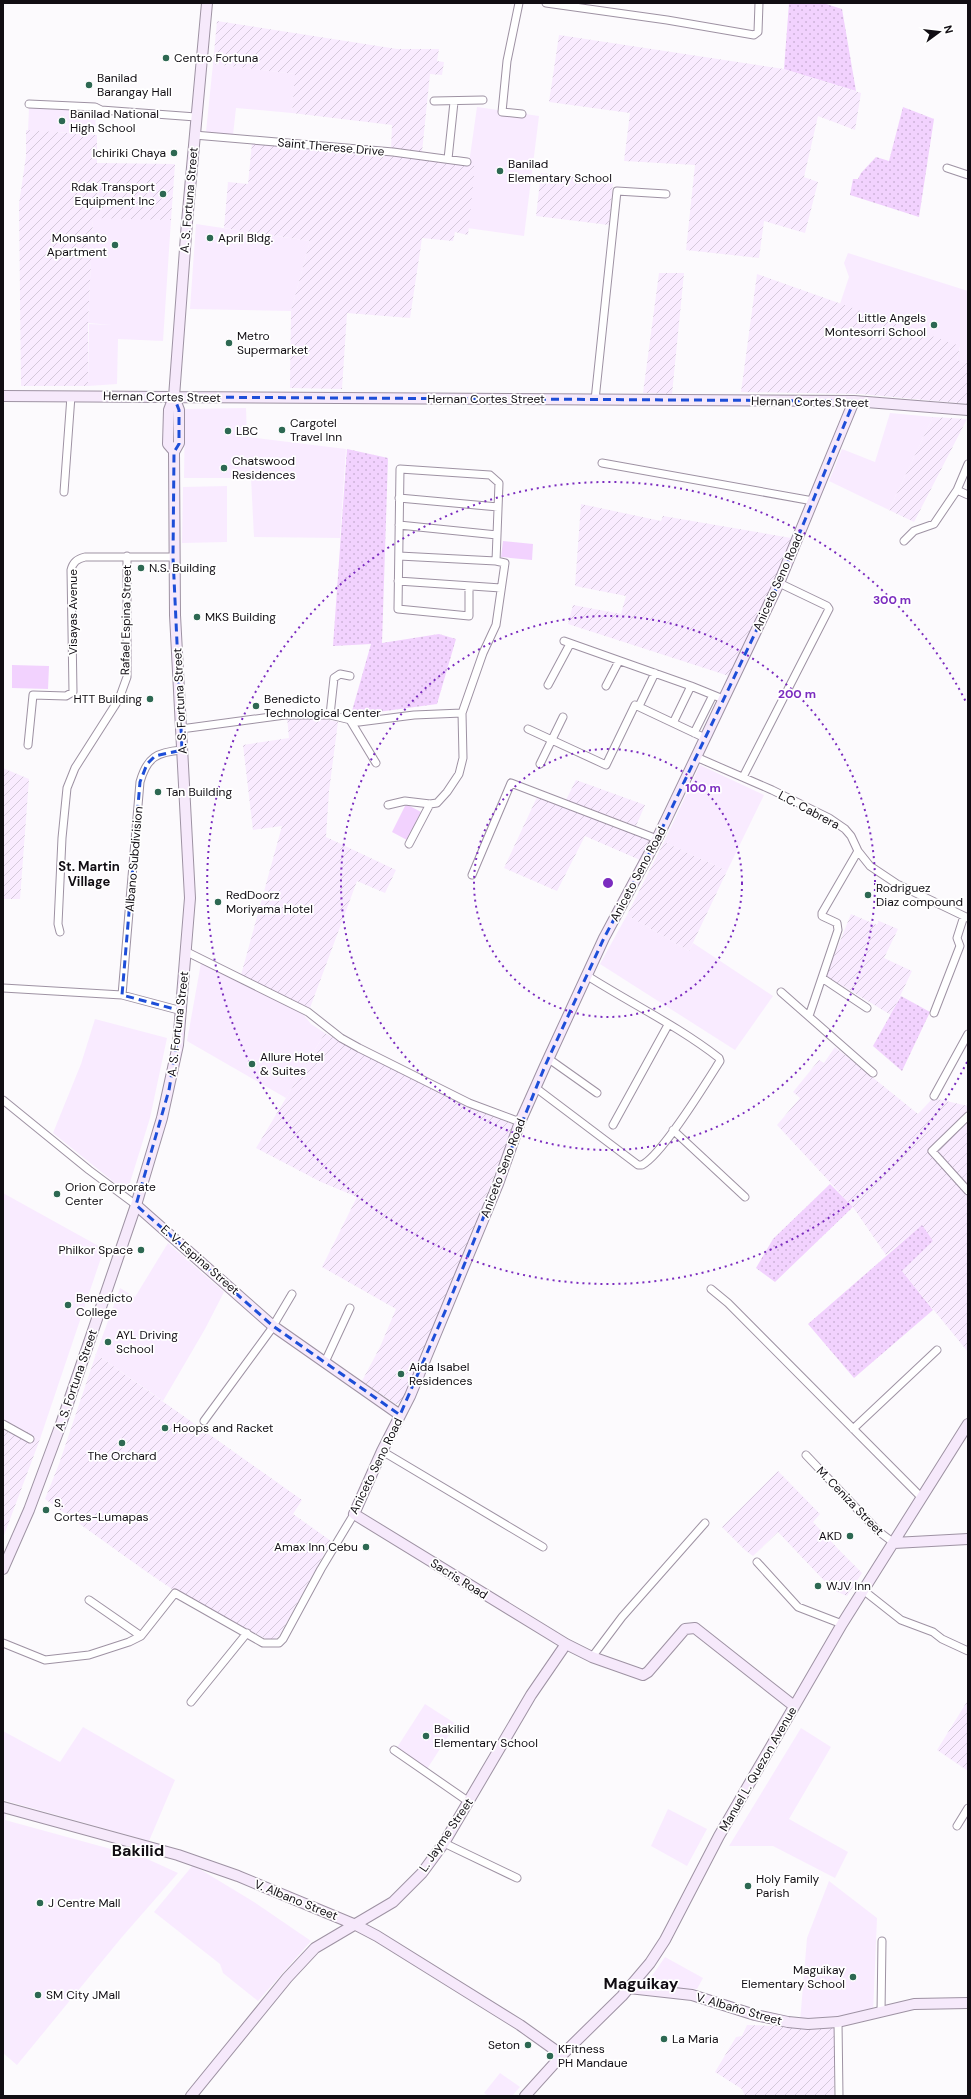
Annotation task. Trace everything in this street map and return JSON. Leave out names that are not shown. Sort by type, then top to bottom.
[{"type":"street","name":"A. S. Fortuna Street","points":[[3,1569],[29,1510],[61,1424],[136,1204],[169,1090],[182,1011],[190,898],[173,557],[174,451],[168,444],[168,433],[169,410],[174,396],[194,135],[207,3]]},
{"type":"street","points":[[519,3],[507,61],[502,112],[522,114]]},
{"type":"street","points":[[546,3],[571,5],[667,20],[754,36],[758,32],[759,3]]},
{"type":"street","points":[[434,101],[454,102],[483,100]]},
{"type":"street","points":[[448,159],[454,102]]},
{"type":"street","points":[[29,104],[95,107],[101,110],[196,117]]},
{"type":"street","name":"Saint Therese Drive","points":[[194,135],[467,162]]},
{"type":"street","points":[[947,168],[968,175]]},
{"type":"street","points":[[595,400],[617,191],[666,194]]},
{"type":"street","name":"Hernan Cortes Street","points":[[3,396],[854,401],[968,410]]},
{"type":"street","points":[[64,492],[71,396]]},
{"type":"street","name":"Aniceto Seno Road","points":[[3,1643],[51,1661],[89,1655],[130,1642],[141,1636],[175,1594],[263,1643],[279,1643],[283,1639],[321,1569],[354,1514],[382,1451],[410,1396],[498,1184],[520,1122],[586,975],[657,839],[779,583],[854,401]]},
{"type":"street","points":[[602,463],[813,501]]},
{"type":"street","points":[[904,541],[914,531],[934,524],[957,490],[968,464]]},
{"type":"street","points":[[469,586],[469,616],[398,609],[400,469],[490,475],[499,483],[496,561]]},
{"type":"street","points":[[957,490],[968,495]]},
{"type":"street","points":[[399,498],[498,507]]},
{"type":"street","points":[[399,525],[497,535]]},
{"type":"street","name":"Rafael Espina Street","points":[[60,932],[58,924],[62,838],[67,788],[75,768],[119,699],[127,677],[126,556]]},
{"type":"street","points":[[388,805],[405,801],[430,804],[437,803],[447,792],[458,774],[463,758],[462,713],[483,653],[496,625],[505,563],[496,561],[399,556]]},
{"type":"street","name":"Visayas Avenue","points":[[28,745],[33,696],[66,696],[73,692],[71,570],[73,564],[78,559],[85,557],[173,557]]},
{"type":"street","points":[[398,581],[501,588]]},
{"type":"street","points":[[743,777],[828,609],[827,606],[779,583]]},
{"type":"street","points":[[548,685],[567,642],[692,686],[724,699]]},
{"type":"street","points":[[606,686],[619,661]]},
{"type":"street","points":[[640,704],[655,673]]},
{"type":"street","points":[[330,715],[334,678],[340,674],[350,676]]},
{"type":"street","points":[[674,721],[692,686]]},
{"type":"street","points":[[694,733],[713,695]]},
{"type":"street","points":[[528,729],[606,765],[635,705],[705,738]]},
{"type":"street","points":[[181,730],[285,715],[313,713],[330,715],[359,722],[414,715],[462,713]]},
{"type":"street","points":[[540,764],[563,717]]},
{"type":"street","points":[[350,720],[376,763]]},
{"type":"street","name":"Albano Subdivision","points":[[122,995],[140,782],[147,764],[155,756],[166,751],[182,750]]},
{"type":"street","name":"L.C. Cabrera","points":[[696,757],[743,777],[829,818],[845,829],[851,836],[858,851],[870,866],[897,884],[966,917]]},
{"type":"street","points":[[472,875],[510,783],[657,839]]},
{"type":"street","points":[[409,844],[430,804]]},
{"type":"street","points":[[809,1016],[838,930],[837,923],[822,916],[822,913],[858,851]]},
{"type":"street","points":[[934,1013],[960,946],[957,938],[966,917]]},
{"type":"street","points":[[187,952],[308,1012],[341,1038],[359,1048],[469,1103],[520,1122]]},
{"type":"street","points":[[536,1088],[638,1165],[645,1164],[673,1130],[720,1061],[719,1058],[694,1038],[668,1025],[586,975]]},
{"type":"street","points":[[822,978],[867,1008]]},
{"type":"street","points":[[3,988],[122,995],[182,1011]]},
{"type":"street","points":[[781,992],[873,1073]]},
{"type":"street","points":[[613,1125],[668,1025]]},
{"type":"street","points":[[934,1096],[968,1034]]},
{"type":"street","points":[[549,1059],[597,1093]]},
{"type":"street","name":"E. V. Espina Street","points":[[3,1100],[89,1170],[136,1204],[273,1326],[400,1415]]},
{"type":"street","points":[[968,1116],[932,1151],[968,1190]]},
{"type":"street","points":[[673,1130],[745,1197]]},
{"type":"street","points":[[711,1289],[728,1303],[921,1497]]},
{"type":"street","points":[[204,1421],[273,1326],[292,1294]]},
{"type":"street","points":[[325,1362],[350,1308]]},
{"type":"street","points":[[853,1429],[937,1350]]},
{"type":"street","points":[[3,1424],[30,1439]]},
{"type":"street","name":"Manuel L. Quezon Avenue","points":[[525,2096],[562,2055],[629,1988],[650,1963],[665,1940],[712,1848],[842,1624],[968,1424]]},
{"type":"street","points":[[382,1451],[543,1547]]},
{"type":"street","name":"M. Ceniza Street","points":[[806,1455],[878,1531],[894,1543],[968,1539]]},
{"type":"street","name":"Sacris Road","points":[[354,1514],[566,1644],[592,1657],[643,1675],[685,1629],[695,1628],[794,1706]]},
{"type":"street","points":[[592,1657],[622,1617],[705,1522]]},
{"type":"street","points":[[757,1562],[798,1607],[842,1624]]},
{"type":"street","points":[[863,1590],[901,1620],[933,1632],[942,1639],[968,1651]]},
{"type":"street","points":[[89,1600],[141,1636]]},
{"type":"street","points":[[191,1702],[247,1634]]},
{"type":"street","name":"L. Jayme Street","points":[[191,2096],[287,1978],[315,1948],[394,1902],[422,1873],[444,1843],[469,1802],[531,1694],[566,1644]]},
{"type":"street","points":[[394,1750],[469,1802]]},
{"type":"street","name":"V. Albano Street","points":[[3,1807],[178,1855],[238,1876],[356,1925],[377,1936],[520,2025],[562,2055]]},
{"type":"street","points":[[957,1826],[968,1808]]},
{"type":"street","points":[[444,1843],[517,1878]]},
{"type":"street","points":[[881,2012],[882,1941]]},
{"type":"street","name":"V. Albaño Street","points":[[629,1988],[692,1995],[755,2016],[808,2024],[838,2022],[914,2004],[968,2003]]},
{"type":"street","points":[[838,2022],[838,2096]]},
{"type":"highlighted area","points":[[174,397],[854,401],[779,583],[657,839],[604,938],[545,1066],[447,1307],[400,1415],[273,1326],[136,1205],[169,1090],[182,1011],[122,995],[140,782],[147,764],[155,756],[182,750],[173,557],[174,452],[179,444],[179,410]]},
{"type":"shaded area","points":[[789,3],[823,3],[842,9],[856,91],[784,69]]},
{"type":"shaded area","points":[[217,21],[397,49],[439,49],[437,61],[444,62],[442,75],[430,74],[422,152],[391,149],[392,125],[292,113],[295,74],[213,64]]},
{"type":"shaded area","points":[[559,35],[784,69],[861,93],[855,130],[818,116],[804,177],[818,182],[805,233],[764,221],[759,258],[686,250],[695,165],[624,161],[630,113],[549,102]]},
{"type":"shaded area","points":[[213,64],[296,74],[292,113],[236,108],[233,135],[206,132]]},
{"type":"shaded area","name":"Banilad Elementary School","points":[[477,107],[539,116],[524,236],[460,227]]},
{"type":"shaded area","points":[[903,107],[934,119],[919,217],[850,195],[853,179],[858,179],[861,173],[876,157],[889,161]]},
{"type":"shaded area","name":"Banilad National High School","points":[[29,108],[96,111],[95,134],[28,131]]},
{"type":"shaded area","points":[[26,130],[97,135],[97,163],[175,164],[171,220],[93,218],[88,323],[88,386],[21,386],[19,204],[26,156]]},
{"type":"shaded area","points":[[252,143],[388,154],[475,166],[468,235],[455,232],[453,241],[422,238],[410,318],[347,313],[342,389],[290,388],[291,311],[310,241],[224,228],[228,182],[248,184]]},
{"type":"shaded area","points":[[541,173],[613,182],[609,225],[536,216]]},
{"type":"shaded area","points":[[93,217],[171,220],[163,341],[118,339],[117,384],[88,386],[89,324],[112,325],[88,323]]},
{"type":"shaded area","points":[[196,224],[310,241],[291,311],[190,309]]},
{"type":"shaded area","name":"Little Angels Montesorri School","points":[[848,253],[968,291],[968,363],[957,360],[960,347],[840,304],[849,277],[844,263]]},
{"type":"shaded area","points":[[659,273],[684,273],[672,394],[643,393]]},
{"type":"shaded area","points":[[757,274],[960,346],[957,360],[968,363],[968,404],[861,394],[741,392]]},
{"type":"shaded area","points":[[246,408],[247,437],[346,449],[340,538],[254,537],[251,478],[184,478],[185,409]]},
{"type":"shaded area","points":[[890,413],[933,417],[889,510],[829,481],[842,449],[875,462]]},
{"type":"shaded area","points":[[933,417],[967,419],[914,522],[889,510]]},
{"type":"shaded area","points":[[347,449],[388,458],[382,643],[439,634],[456,639],[437,704],[363,714],[352,711],[371,644],[333,646]]},
{"type":"shaded area","points":[[227,486],[227,542],[182,543],[183,487]]},
{"type":"shaded area","points":[[581,504],[661,521],[663,516],[791,538],[777,574],[729,676],[568,624],[573,605],[621,614],[626,596],[575,586]]},
{"type":"shaded area","points":[[503,541],[533,544],[532,560],[501,557]]},
{"type":"shaded area","points":[[12,665],[49,666],[48,689],[12,688]]},
{"type":"shaded area","points":[[287,717],[316,717],[338,722],[329,791],[326,837],[396,870],[385,893],[357,881],[310,1008],[241,975],[282,826],[253,830],[243,745],[289,738]]},
{"type":"shaded area","points":[[700,765],[764,795],[727,871],[664,842]]},
{"type":"shaded area","points":[[3,768],[29,779],[20,899],[3,899]]},
{"type":"shaded area","points":[[576,780],[645,805],[636,826],[566,800]]},
{"type":"shaded area","points":[[538,795],[650,839],[640,860],[585,836],[557,891],[504,868]]},
{"type":"shaded area","points":[[406,804],[421,812],[407,840],[392,832]]},
{"type":"shaded area","points":[[664,842],[727,871],[689,951],[627,915]]},
{"type":"shaded area","points":[[851,914],[877,925],[879,921],[898,929],[884,958],[912,971],[891,1015],[826,976]]},
{"type":"shaded area","points":[[627,915],[689,951],[693,943],[773,996],[735,1050],[600,964]]},
{"type":"shaded area","points":[[201,963],[219,969],[304,1015],[311,1024],[325,1033],[286,1098],[187,1041]]},
{"type":"shaded area","points":[[901,996],[930,1012],[902,1071],[873,1046]]},
{"type":"shaded area","points":[[95,1019],[167,1038],[150,1118],[128,1189],[115,1183],[53,1133],[81,1064]]},
{"type":"shaded area","points":[[325,1033],[363,1055],[366,1052],[441,1092],[514,1125],[439,1316],[402,1403],[396,1404],[362,1381],[380,1347],[396,1309],[322,1267],[357,1197],[321,1182],[256,1148]]},
{"type":"shaded area","points":[[835,1047],[918,1114],[933,1098],[968,1106],[968,1352],[902,1271],[933,1241],[921,1226],[886,1255],[853,1207],[777,1125],[800,1098],[793,1092],[819,1060],[824,1063]]},
{"type":"shaded area","points":[[830,1184],[853,1207],[775,1282],[756,1268],[773,1239]]},
{"type":"shaded area","points":[[3,1193],[104,1249],[40,1439],[3,1419]]},
{"type":"shaded area","points":[[922,1225],[933,1241],[902,1271],[933,1310],[854,1378],[808,1324]]},
{"type":"shaded area","points":[[168,1243],[224,1292],[205,1329],[163,1401],[96,1354],[120,1288],[135,1297]]},
{"type":"shaded area","points":[[96,1354],[302,1500],[293,1514],[331,1541],[279,1636],[273,1640],[268,1640],[172,1589],[45,1499],[59,1464]]},
{"type":"shaded area","points":[[3,1419],[40,1439],[3,1538]]},
{"type":"shaded area","points":[[778,1471],[820,1514],[813,1522],[862,1573],[847,1596],[833,1590],[778,1532],[753,1556],[722,1527]]},
{"type":"shaded area","points":[[968,1700],[968,1771],[937,1750]]},
{"type":"shaded area","name":"Bakilid Elementary School","points":[[425,1704],[456,1724],[427,1769],[396,1749]]},
{"type":"shaded area","points":[[83,1727],[175,1780],[149,1841],[3,1800],[3,1731],[60,1762]]},
{"type":"shaded area","points":[[801,1728],[831,1747],[789,1819],[848,1852],[835,1878],[773,1846],[729,1846]]},
{"type":"shaded area","points":[[668,1809],[707,1829],[687,1866],[651,1846]]},
{"type":"shaded area","name":"SM City JMall","points":[[3,1811],[7,1812],[5,1820],[129,1854],[132,1852],[178,1873],[122,1937],[17,2065],[3,2053]]},
{"type":"shaded area","points":[[193,1865],[254,1902],[311,1941],[258,2001],[223,1973],[220,1964],[154,1912]]},
{"type":"shaded area","name":"Maguikay Elementary School","points":[[829,1881],[877,1918],[873,2013],[800,2022],[807,1938]]},
{"type":"shaded area","points":[[665,1957],[703,1978],[697,1989],[650,1987],[647,1983]]},
{"type":"shaded area","points":[[747,2025],[834,2028],[834,2096],[745,2096],[742,2089],[715,2072],[736,2037],[742,2036]]},
{"type":"shaded area","points":[[500,2073],[520,2087],[512,2096],[488,2096],[484,2093]]},
{"type":"place","name":"Centro Fortuna","points":[[166,58]]},
{"type":"place","name":"Banilad Barangay Hall","points":[[89,85]]},
{"type":"place","name":"Banilad National High School","points":[[62,121]]},
{"type":"place","name":"Ichiriki Chaya","points":[[174,153]]},
{"type":"place","name":"Banilad Elementary School","points":[[500,171]]},
{"type":"place","name":"Rdak Transport Equipment Inc","points":[[163,194]]},
{"type":"place","name":"April Bldg.","points":[[210,238]]},
{"type":"place","name":"Monsanto Apartment","points":[[115,245]]},
{"type":"place","name":"Little Angels Montesorri School","points":[[934,325]]},
{"type":"place","name":"Metro Supermarket","points":[[229,343]]},
{"type":"place","name":"Cargotel Travel Inn","points":[[282,430]]},
{"type":"place","name":"LBC","points":[[228,431]]},
{"type":"place","name":"Chatswood Residences","points":[[224,468]]},
{"type":"place","name":"N.S. Building","points":[[141,568]]},
{"type":"place","name":"MKS Building","points":[[197,617]]},
{"type":"place","name":"HTT Building","points":[[150,699]]},
{"type":"place","name":"Benedicto Technological Center","points":[[256,706]]},
{"type":"place","name":"Tan Building","points":[[158,792]]},
{"type":"place","name":"Rodriguez Diaz compound","points":[[868,895]]},
{"type":"place","name":"RedDoorz Moriyama Hotel","points":[[218,902]]},
{"type":"place","name":"Allure Hotel & Suites","points":[[252,1064]]},
{"type":"place","name":"Orion Corporate Center","points":[[57,1194]]},
{"type":"place","name":"Philkor Space","points":[[141,1250]]},
{"type":"place","name":"Benedicto College","points":[[68,1305]]},
{"type":"place","name":"AYL Driving School","points":[[108,1342]]},
{"type":"place","name":"Aida Isabel Residences","points":[[401,1374]]},
{"type":"place","name":"Hoops and Racket","points":[[165,1428]]},
{"type":"place","name":"The Orchard","points":[[122,1443]]},
{"type":"place","name":"S. Cortes-Lumapas","points":[[46,1510]]},
{"type":"place","name":"AKD","points":[[850,1536]]},
{"type":"place","name":"Amax Inn Cebu","points":[[366,1547]]},
{"type":"place","name":"WJV Inn","points":[[818,1586]]},
{"type":"place","name":"Bakilid Elementary School","points":[[426,1736]]},
{"type":"place","name":"Holy Family Parish","points":[[748,1886]]},
{"type":"place","name":"J Centre Mall","points":[[40,1903]]},
{"type":"place","name":"Maguikay Elementary School","points":[[853,1977]]},
{"type":"place","name":"SM City JMall","points":[[38,1995]]},
{"type":"place","name":"La Maria","points":[[664,2039]]},
{"type":"place","name":"Seton","points":[[528,2045]]},
{"type":"place","name":"KFitness PH Mandaue","points":[[550,2056]]},
{"type":"district","name":"St. Martin Village","points":[[89,874]]},
{"type":"district","name":"Bakilid","points":[[138,1850]]},
{"type":"district","name":"Maguikay","points":[[641,1983]]}]
